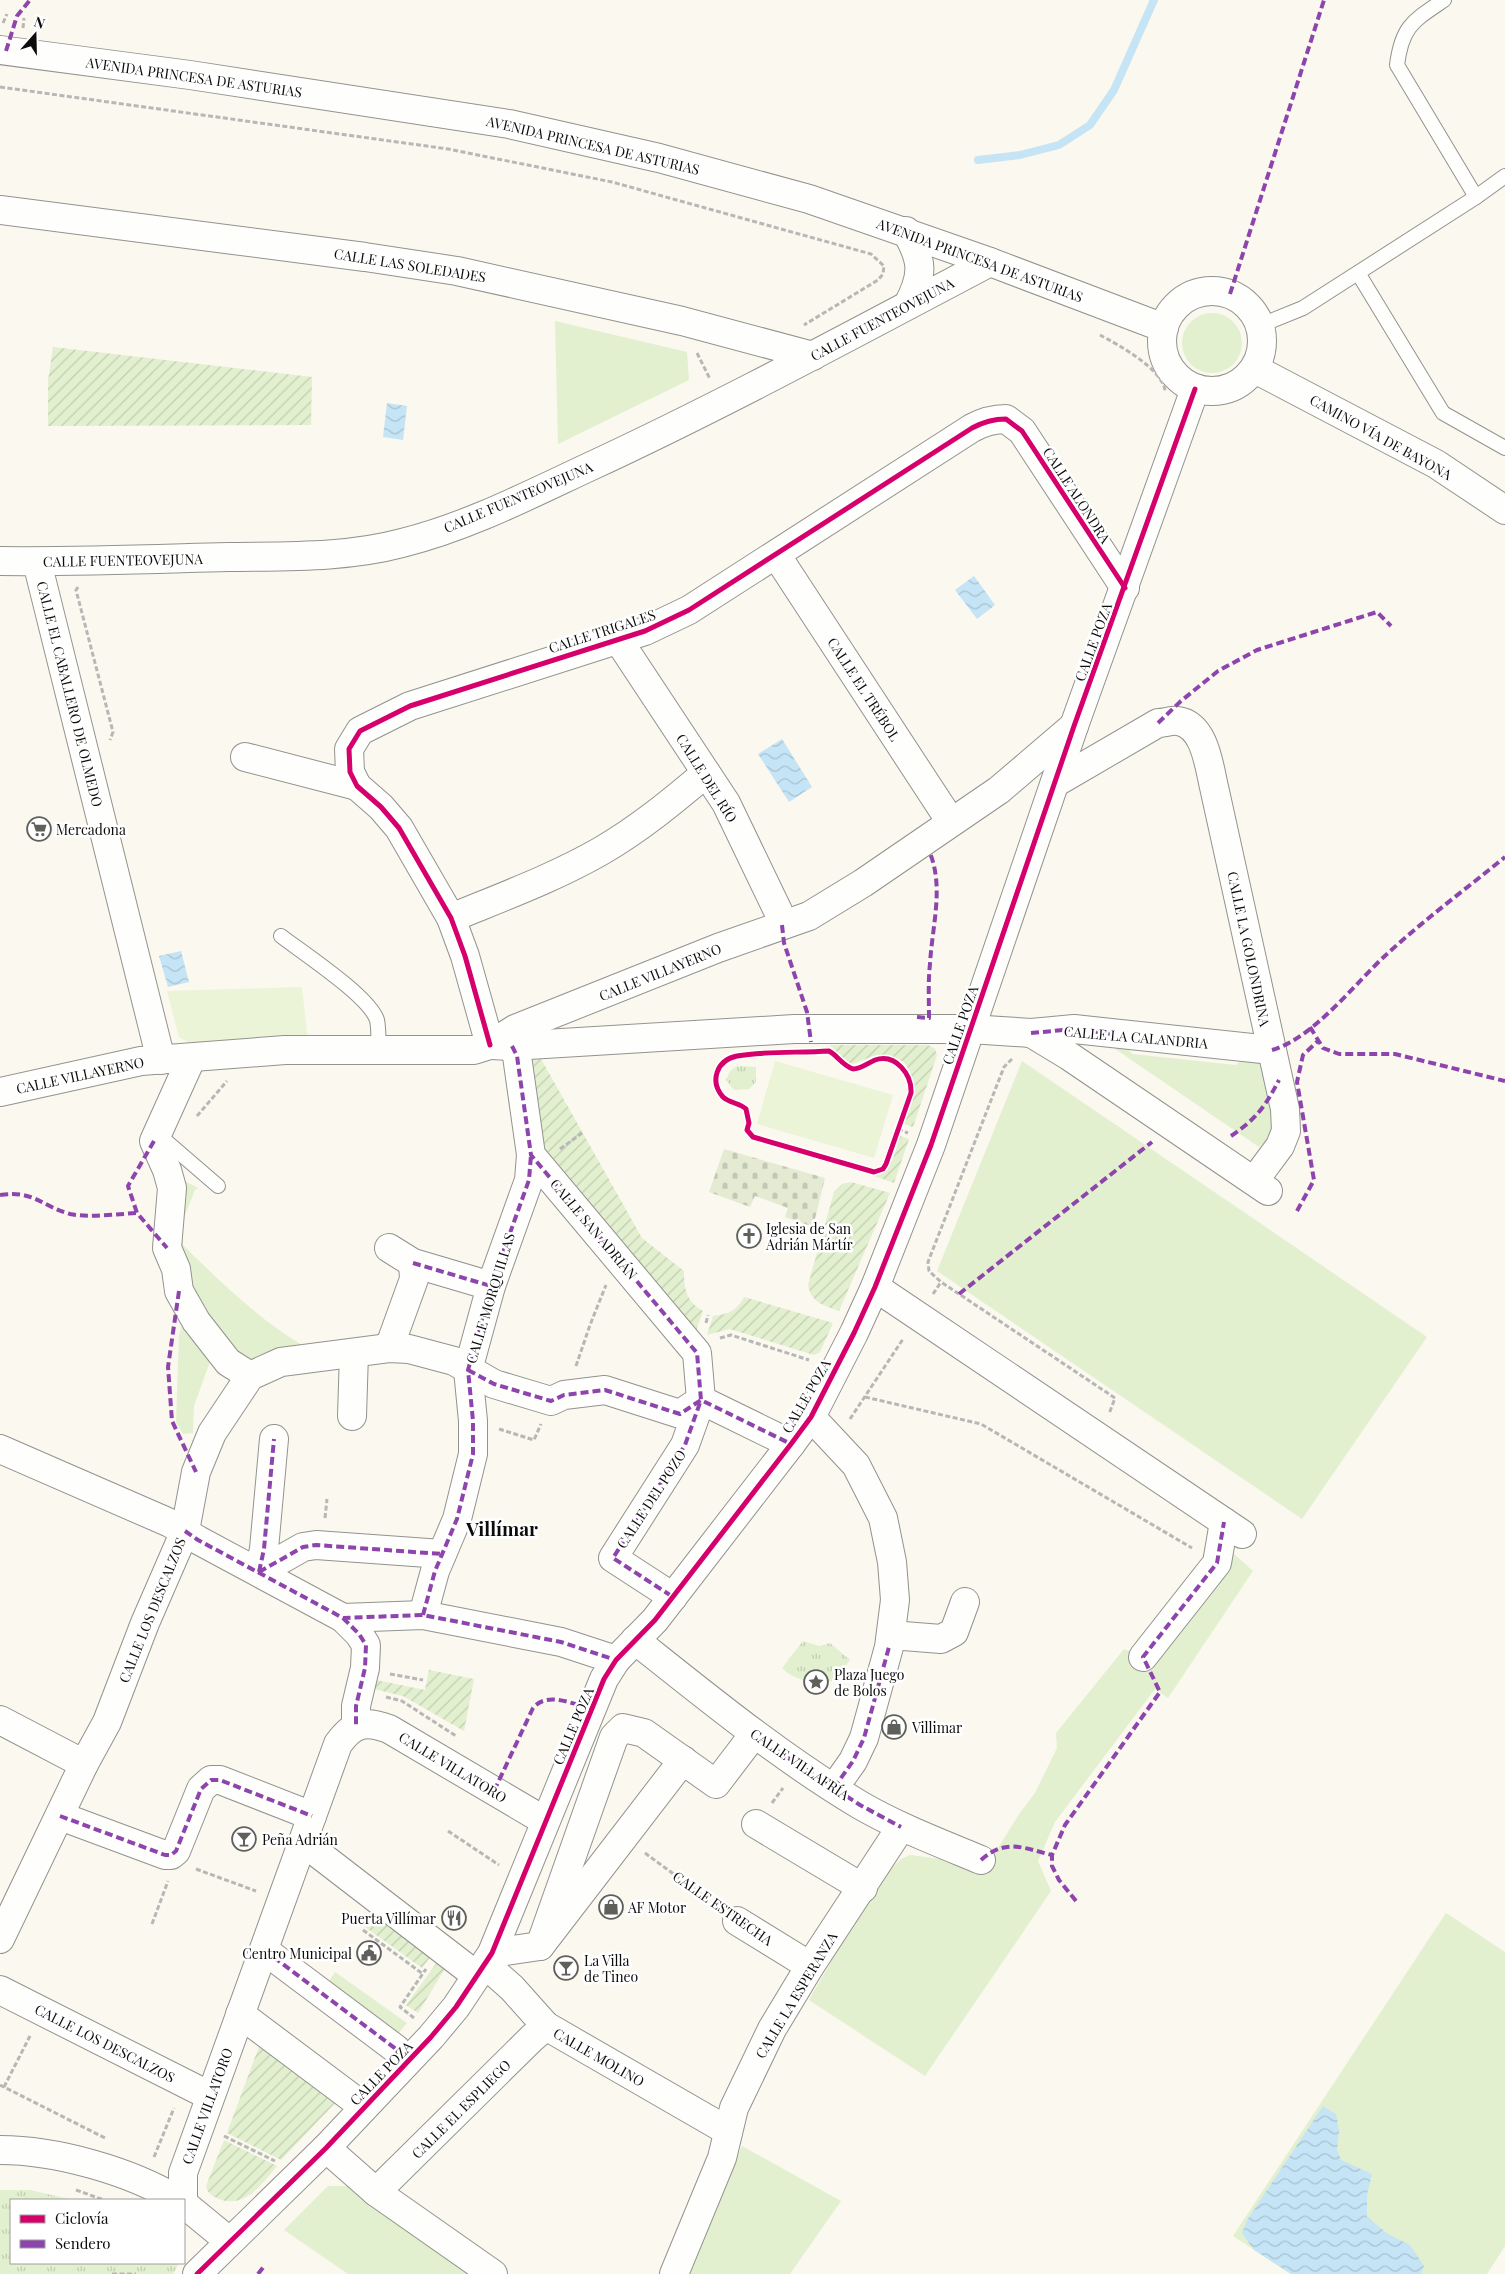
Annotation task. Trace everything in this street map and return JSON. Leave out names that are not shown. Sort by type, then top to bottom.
[{"type":"street","name":"AVENIDA PRINCESA DE ASTURIAS","points":[[0,50],[200,77],[509,124],[659,158],[809,199],[906,231],[1164,328]]},
{"type":"street","name":"CALLE LAS SOLEDADES","points":[[0,210],[365,257],[457,271],[682,321],[813,356]]},
{"type":"street","points":[[906,231],[916,250],[921,267],[918,286],[908,305]]},
{"type":"street","name":"CALLE FUENTEOVEJUNA","points":[[0,561],[37,562],[334,555],[402,544],[458,525],[521,499],[661,433],[813,356],[990,262]]},
{"type":"street","points":[[1215,291],[1230,294],[1241,300],[1251,310],[1261,325],[1263,347],[1255,368],[1241,383],[1227,390],[1211,392],[1195,389],[1181,381],[1170,369],[1164,354],[1162,338],[1167,319],[1174,309],[1186,299],[1199,293],[1215,291]]},
{"type":"street","name":"CAMINO VÍA DE BAYONA","points":[[1255,368],[1436,464],[1505,510]]},
{"type":"street","name":"CALLE POZA","points":[[197,2274],[326,2148],[431,2037],[485,1965],[604,1679],[616,1660],[655,1620],[811,1416],[854,1333],[875,1287],[931,1145],[1074,726],[1195,389]]},
{"type":"street","name":"CALLE ALONDRA","points":[[1006,419],[1022,431],[1125,588]]},
{"type":"street","name":"CALLE TRIGALES","points":[[357,786],[350,772],[349,749],[360,732],[410,706],[617,638],[644,631],[689,610],[777,556],[972,428],[983,422],[1006,419]]},
{"type":"street","name":"CALLE EL TRÉBOL","points":[[777,556],[952,822]]},
{"type":"street","name":"CALLE EL CABALLERO DE OLMEDO","points":[[37,562],[161,1060]]},
{"type":"street","name":"CALLE DEL RÍO","points":[[617,638],[726,803],[778,910],[782,925]]},
{"type":"street","name":"CALLE LA GOLONDRINA","points":[[1024,1045],[1069,1056],[1261,1186],[1286,1130],[1285,1109],[1205,751],[1196,731],[1187,724],[1177,721],[1158,723],[1055,783]]},
{"type":"street","name":"CALLE VILLAYERNO","points":[[0,1092],[141,1061],[190,1059],[285,1050],[474,1050],[501,1045],[515,1029],[718,948],[809,916],[845,894],[999,790],[1074,726]]},
{"type":"street","points":[[245,757],[357,786],[381,806],[398,828],[451,918],[501,1045],[517,1056],[531,1155]]},
{"type":"street","points":[[451,918],[529,886],[601,851],[643,824],[706,773]]},
{"type":"street","name":"CALLE LA CALANDRIA","points":[[501,1045],[794,1029],[970,1029],[1024,1045],[1074,1029],[1272,1050]]},
{"type":"street","points":[[190,1059],[164,1140],[154,1140],[167,1170],[172,1188],[167,1248],[176,1269],[179,1290],[196,1321],[228,1362],[250,1376],[281,1362],[389,1348],[409,1349],[454,1361],[494,1384],[560,1397],[606,1390],[680,1414],[701,1400]]},
{"type":"street","name":"CALLE SAN ADRIÁN","points":[[531,1155],[622,1262],[696,1354]]},
{"type":"street","name":"CALLE MORQUILLAS","points":[[423,1615],[434,1571],[457,1519],[473,1454],[473,1420],[468,1370],[491,1286],[529,1180],[531,1155]]},
{"type":"street","points":[[389,1248],[414,1264],[491,1286]]},
{"type":"street","points":[[389,1348],[414,1279],[414,1264]]},
{"type":"street","points":[[875,1287],[1233,1528],[1217,1562],[1143,1657]]},
{"type":"street","points":[[352,1416],[354,1353]]},
{"type":"street","points":[[696,1354],[701,1400]]},
{"type":"street","name":"CALLE LOS DESCALZOS","points":[[0,1939],[84,1764],[108,1722],[145,1623],[185,1531],[196,1472],[212,1433],[250,1376]]},
{"type":"street","points":[[701,1400],[791,1444]]},
{"type":"street","name":"CALLE DEL POZO","points":[[672,1597],[613,1558],[685,1445],[701,1400]]},
{"type":"street","points":[[811,1416],[856,1465],[883,1518],[892,1562],[895,1600],[890,1641],[864,1738],[853,1761],[834,1788]]},
{"type":"street","points":[[259,1572],[264,1550],[274,1439]]},
{"type":"street","points":[[0,1449],[185,1531],[198,1540],[343,1618],[366,1645],[365,1668],[356,1706],[356,1726]]},
{"type":"street","points":[[259,1572],[303,1547],[316,1545],[442,1554]]},
{"type":"street","points":[[890,1641],[940,1639],[954,1632],[965,1602]]},
{"type":"street","points":[[343,1618],[423,1615],[561,1642],[616,1660]]},
{"type":"street","name":"CALLE VILLAFRÍA","points":[[635,1640],[754,1734],[834,1788],[901,1827],[981,1860]]},
{"type":"street","points":[[0,1720],[84,1764]]},
{"type":"street","name":"CALLE VILLATORO","points":[[183,2199],[183,2173],[302,1842],[307,1814],[338,1744],[346,1732],[356,1726],[367,1724],[389,1729],[545,1821]]},
{"type":"street","points":[[540,1946],[614,1737],[623,1728],[644,1732],[716,1784],[754,1734]]},
{"type":"street","points":[[302,1842],[485,1965],[540,1946],[682,1760]]},
{"type":"street","points":[[60,1816],[173,1858],[201,1789],[211,1780],[220,1780],[307,1814]]},
{"type":"street","points":[[756,1824],[863,1888]]},
{"type":"street","name":"CALLE LA ESPERANZA","points":[[674,2274],[722,2158],[734,2108],[768,2038],[810,1966],[863,1888],[901,1827]]},
{"type":"street","name":"CALLE ESTRECHA","points":[[737,1921],[810,1966]]},
{"type":"street","points":[[264,1950],[396,2049]]},
{"type":"street","name":"CALLE MOLINO","points":[[485,1965],[512,1988],[546,2026],[728,2131]]},
{"type":"street","name":"CALLE LOS DESCALZOS","points":[[0,1990],[210,2096]]},
{"type":"street","points":[[240,2014],[364,2106]]},
{"type":"street","name":"CALLE EL ESPLIEGO","points":[[376,2192],[546,2026]]},
{"type":"street","points":[[326,2148],[376,2192],[493,2274]]},
{"type":"street","points":[[0,2150],[60,2156],[84,2162],[143,2183],[176,2199]]},
{"type":"street","points":[[185,2205],[230,2241]]},
{"type":"lane","points":[[1444,0],[1413,20],[1400,42],[1397,65],[1476,197]]},
{"type":"lane","points":[[1261,325],[1302,308],[1476,197],[1505,176]]},
{"type":"lane","points":[[1358,273],[1443,412],[1505,448]]},
{"type":"lane","points":[[281,936],[360,997],[374,1014],[377,1021],[379,1051]]},
{"type":"lane","points":[[164,1140],[218,1186]]},
{"type":"path","points":[[0,87],[448,149],[512,161],[612,182],[871,254],[884,266],[883,274],[878,280],[799,328]]},
{"type":"path","points":[[1095,332],[1132,352],[1150,368],[1164,387],[1165,394]]},
{"type":"path","points":[[700,381],[708,377]]},
{"type":"path","points":[[1024,1045],[1004,1067],[928,1262],[929,1271],[940,1282],[1115,1398],[1100,1438]]},
{"type":"path","points":[[164,1140],[210,1100],[234,1076]]},
{"type":"path","points":[[895,1138],[902,1120]]},
{"type":"path","points":[[473,1420],[534,1440],[560,1397],[579,1357],[604,1288],[622,1262]]},
{"type":"path","points":[[834,1440],[866,1397],[940,1282]]},
{"type":"path","points":[[696,1354],[700,1342],[731,1335],[810,1361]]},
{"type":"path","points":[[866,1397],[981,1424],[1195,1550]]},
{"type":"path","points":[[365,1668],[423,1680]]},
{"type":"path","points":[[756,1824],[800,1766]]},
{"type":"path","points":[[448,1831],[502,1867],[506,1860]]},
{"type":"path","points":[[152,1924],[173,1858],[263,1893]]},
{"type":"path","points":[[363,1930],[423,1974]]},
{"type":"path","points":[[416,2019],[400,2007],[427,1968]]},
{"type":"path","points":[[31,2035],[2,2086],[109,2139]]},
{"type":"path","points":[[143,2183],[173,2114],[175,2103]]},
{"type":"path","points":[[219,2134],[277,2162]]},
{"type":"path","points":[[75,2190],[101,2199]]},
{"type":"path","points":[[112,2274],[136,2274]]},
{"type":"green space","points":[[1206,313],[1218,313],[1229,318],[1237,326],[1242,337],[1240,355],[1229,368],[1218,373],[1206,373],[1195,368],[1187,360],[1182,349],[1182,337],[1187,326],[1195,318]]},
{"type":"green space","points":[[555,321],[687,352],[689,380],[558,444]]},
{"type":"green space","points":[[53,347],[312,377],[311,425],[48,426],[48,381]]},
{"type":"green space","points":[[302,987],[308,1042],[192,1044],[179,1037],[167,991]]},
{"type":"green space","points":[[1105,1042],[1125,1044],[1132,1054],[1236,1065],[1246,1056],[1261,1058],[1275,1126],[1269,1138],[1259,1147]]},
{"type":"green space","points":[[830,1045],[928,1045],[935,1049],[937,1055],[913,1127],[904,1124],[914,1092],[914,1085],[904,1062],[888,1055],[877,1055],[852,1064],[847,1063]]},
{"type":"green space","points":[[541,1059],[642,1238],[684,1271],[687,1294],[693,1303],[703,1311],[696,1331],[541,1143],[528,1060]]},
{"type":"green space","points":[[775,1061],[893,1095],[874,1158],[757,1124]]},
{"type":"green space","points":[[1022,1061],[1427,1337],[1302,1519],[937,1271]]},
{"type":"green space","points":[[737,1066],[756,1067],[756,1082],[749,1089],[734,1090],[726,1080],[730,1071]]},
{"type":"green space","points":[[900,1136],[909,1139],[894,1183],[874,1176],[886,1170],[892,1160]]},
{"type":"green space","points":[[724,1149],[825,1178],[813,1227],[785,1217],[788,1208],[755,1196],[750,1207],[709,1192]]},
{"type":"green space","points":[[179,1178],[198,1188],[195,1190],[182,1223],[183,1245],[258,1314],[306,1347],[263,1360],[246,1360],[225,1345],[196,1308],[176,1251]]},
{"type":"green space","points":[[851,1182],[890,1193],[839,1311],[815,1300],[808,1285],[834,1192],[842,1184]]},
{"type":"green space","points":[[744,1297],[833,1323],[820,1352],[814,1355],[730,1329],[707,1335],[713,1316],[732,1311]]},
{"type":"green space","points":[[184,1319],[212,1356],[194,1406],[193,1433],[183,1434],[176,1422],[179,1335]]},
{"type":"green space","points":[[1233,1553],[1253,1571],[1168,1698],[1155,1689],[1055,1822],[1038,1861],[1051,1891],[925,2076],[809,2000],[876,1883],[901,1859],[910,1855],[956,1861],[975,1874],[992,1858],[1019,1814],[1035,1793],[1057,1748],[1056,1733],[1124,1649],[1154,1663],[1228,1569]]},
{"type":"green space","points":[[803,1641],[819,1646],[830,1643],[850,1660],[834,1681],[800,1679],[782,1668]]},
{"type":"green space","points":[[429,1670],[474,1679],[464,1731],[403,1696],[374,1689],[376,1680],[425,1690]]},
{"type":"green space","points":[[376,1912],[431,1956],[422,1968],[365,1927]]},
{"type":"green space","points":[[1446,1913],[1505,1952],[1505,2246],[1487,2274],[1291,2274],[1233,2236]]},
{"type":"green space","points":[[438,1961],[446,1967],[418,2013],[406,2005]]},
{"type":"green space","points":[[335,1972],[407,2023],[393,2040],[324,1989]]},
{"type":"green space","points":[[261,2041],[340,2098],[281,2160],[227,2133]]},
{"type":"green space","points":[[224,2140],[277,2166],[253,2193],[237,2200],[228,2201],[212,2196],[206,2186]]},
{"type":"green space","points":[[742,2146],[841,2201],[790,2274],[686,2274]]},
{"type":"green space","points":[[328,2186],[348,2186],[474,2274],[348,2274],[284,2230]]},
{"type":"green space","points":[[0,2190],[30,2190],[69,2199],[10,2199],[10,2264],[178,2264],[173,2274],[0,2274]]},
{"type":"water","points":[[387,403],[407,406],[403,440],[383,437]]},
{"type":"water","points":[[974,576],[995,605],[977,619],[955,590]]},
{"type":"water","points":[[782,739],[812,787],[789,802],[758,754]]},
{"type":"water","points":[[181,951],[189,982],[168,987],[159,956]]},
{"type":"water","points":[[1323,2106],[1336,2114],[1339,2130],[1337,2150],[1341,2160],[1372,2174],[1367,2195],[1367,2217],[1388,2234],[1410,2245],[1424,2266],[1421,2274],[1291,2274],[1254,2250],[1242,2233],[1247,2220]]},
{"type":"waterway","points":[[978,160],[1020,155],[1059,145],[1090,125],[1114,90],[1154,0]]},
{"type":"marked path","points":[[6,51],[17,16],[30,0]]},
{"type":"marked path","points":[[1230,294],[1324,0]]},
{"type":"marked path","points":[[1158,723],[1181,701],[1218,671],[1257,650],[1377,612],[1391,626]]},
{"type":"marked path","points":[[917,1017],[929,1018],[929,971],[937,894],[934,866],[930,853]]},
{"type":"marked path","points":[[1272,1050],[1288,1044],[1318,1022],[1401,941],[1505,857]]},
{"type":"marked path","points":[[782,925],[784,943],[807,1012],[811,1042]]},
{"type":"marked path","points":[[1310,1027],[1323,1048],[1339,1054],[1395,1054],[1505,1081]]},
{"type":"marked path","points":[[1031,1033],[1074,1029],[1113,1034]]},
{"type":"marked path","points":[[1297,1211],[1314,1180],[1297,1082],[1303,1055],[1318,1041]]},
{"type":"marked path","points":[[512,1046],[517,1056],[531,1155],[697,1353],[701,1400],[685,1445],[613,1558],[673,1597]]},
{"type":"marked path","points":[[1231,1136],[1259,1112],[1279,1080]]},
{"type":"marked path","points":[[154,1141],[128,1186],[137,1213],[167,1248]]},
{"type":"marked path","points":[[959,1294],[1152,1142]]},
{"type":"marked path","points":[[423,1615],[435,1571],[457,1519],[473,1454],[473,1421],[468,1370],[491,1286],[529,1180],[531,1155]]},
{"type":"marked path","points":[[0,1195],[12,1194],[29,1197],[70,1214],[95,1216],[137,1213]]},
{"type":"marked path","points":[[413,1263],[491,1286]]},
{"type":"marked path","points":[[179,1291],[168,1367],[172,1421],[196,1472]]},
{"type":"marked path","points":[[468,1370],[494,1384],[551,1401],[564,1395],[605,1390],[680,1414],[701,1400],[791,1444]]},
{"type":"marked path","points":[[259,1572],[264,1549],[274,1439]]},
{"type":"marked path","points":[[1076,1901],[1059,1880],[1052,1866],[1052,1855],[1065,1825],[1160,1692],[1143,1657],[1217,1563],[1224,1522]]},
{"type":"marked path","points":[[185,1531],[198,1540],[343,1618],[423,1615],[561,1642],[616,1660]]},
{"type":"marked path","points":[[259,1572],[303,1547],[316,1545],[442,1554]]},
{"type":"marked path","points":[[343,1618],[359,1634],[366,1645],[365,1668],[356,1706],[356,1725]]},
{"type":"marked path","points":[[834,1788],[853,1761],[864,1738],[889,1647]]},
{"type":"marked path","points":[[494,1791],[533,1708],[545,1700],[560,1700],[591,1709]]},
{"type":"marked path","points":[[776,1750],[860,1805],[901,1827]]},
{"type":"marked path","points":[[60,1816],[165,1855],[171,1855],[176,1851],[201,1789],[211,1780],[220,1780],[312,1816]]},
{"type":"marked path","points":[[981,1860],[990,1853],[1007,1847],[1023,1848],[1052,1855]]},
{"type":"marked path","points":[[264,1950],[396,2049]]},
{"type":"marked path","points":[[258,2274],[265,2265]]},
{"type":"cycle path","points":[[197,2274],[326,2148],[431,2037],[456,2007],[492,1953],[604,1679],[616,1660],[655,1620],[811,1417],[875,1287],[931,1145],[1074,726],[1195,389]]},
{"type":"cycle path","points":[[490,1045],[465,956],[451,918],[399,828],[381,807],[357,786],[350,772],[349,749],[360,731],[410,706],[645,631],[689,610],[972,428],[992,420],[1006,419],[1022,431],[1125,588]]},
{"type":"cycle path","points":[[829,1051],[853,1069],[862,1067],[875,1060],[890,1060],[901,1067],[909,1079],[911,1093],[883,1169],[874,1172],[753,1137],[747,1130],[749,1123],[746,1109],[723,1097],[716,1084],[717,1072],[724,1062],[730,1058],[748,1054],[829,1051]]},
{"type":"place","name":"Mercadona","points":[[39,829]]},
{"type":"place","name":"Iglesia de San Adrián Mártír","points":[[749,1236]]},
{"type":"place","name":"Plaza Juego de Bolos","points":[[816,1682]]},
{"type":"place","name":"Villimar","points":[[894,1727]]},
{"type":"place","name":"Peña Adrián","points":[[244,1839]]},
{"type":"place","name":"AF Motor","points":[[611,1907]]},
{"type":"place","name":"Puerta Villímar","points":[[454,1918]]},
{"type":"place","name":"Centro Municipal","points":[[369,1953]]},
{"type":"place","name":"La Villa de Tineo","points":[[566,1968]]},
{"type":"district","name":"Villímar","points":[[502,1528]]}]
